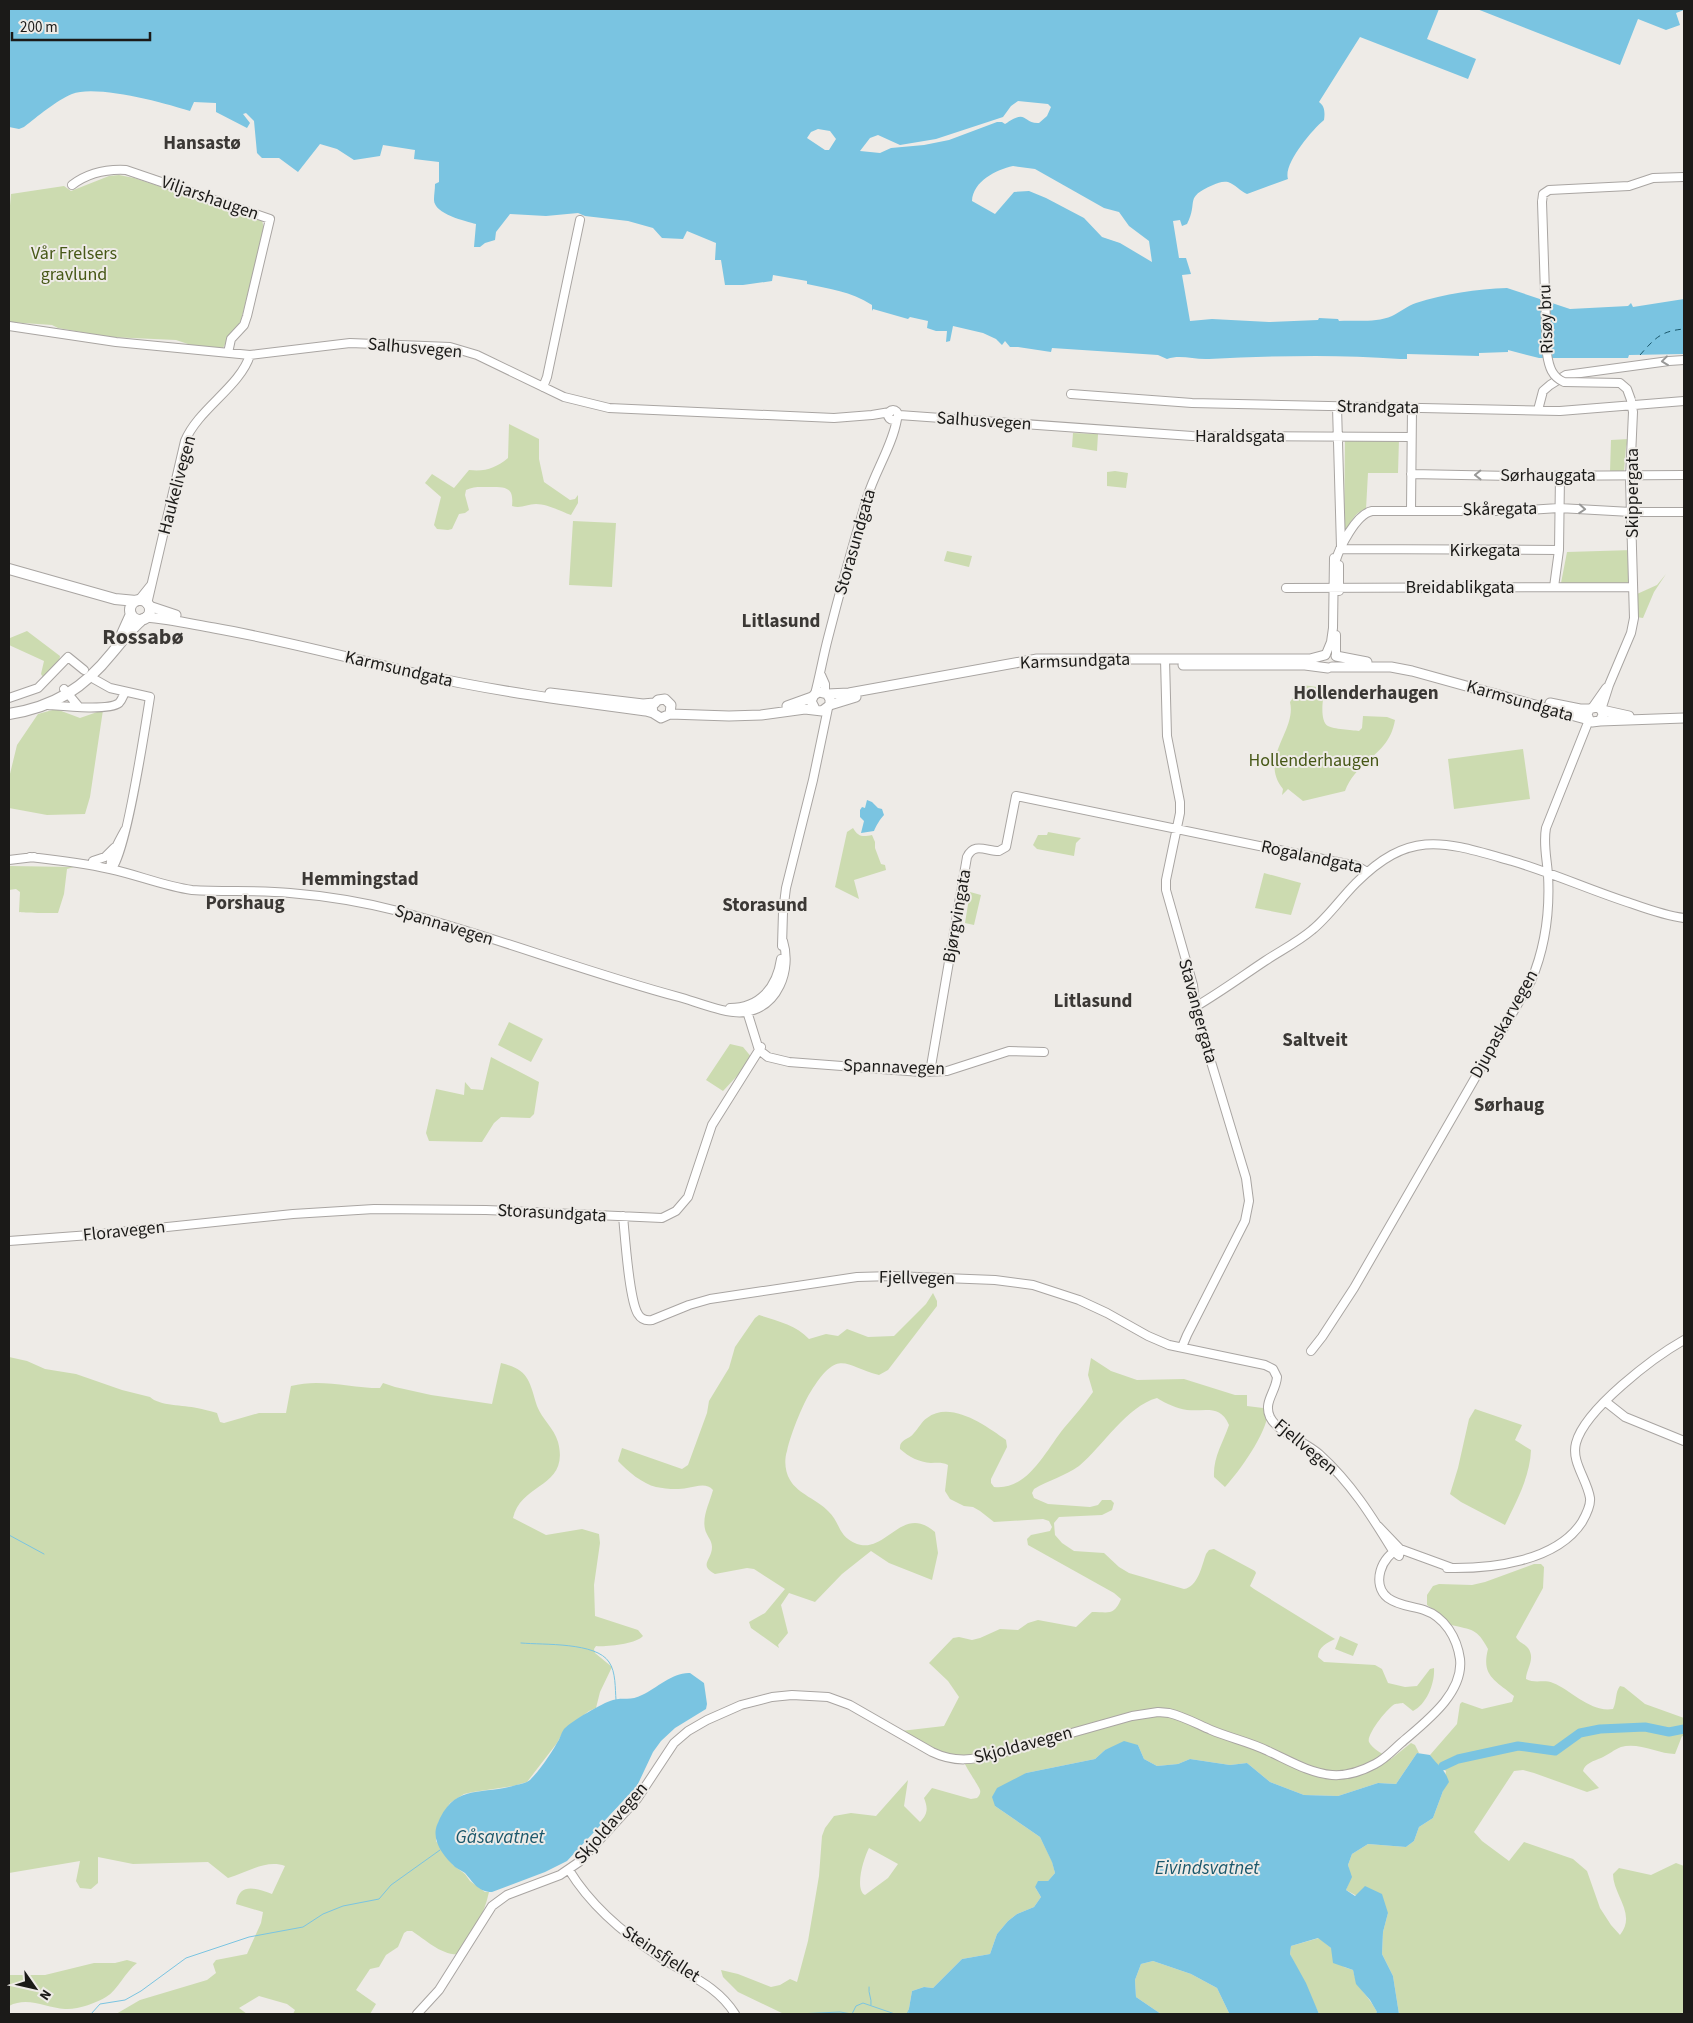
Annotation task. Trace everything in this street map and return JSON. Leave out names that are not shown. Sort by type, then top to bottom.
[{"type":"highway","name":"Karmsundgata","points":[[9,569],[115,599],[143,602]]},
{"type":"highway","points":[[9,573],[106,601],[131,613],[138,619],[145,618]]},
{"type":"highway","points":[[9,714],[46,704],[66,693],[92,676],[131,630],[150,612],[143,602],[131,606],[131,613],[126,627],[113,645],[66,693],[9,714]]},
{"type":"main road","name":"Karmsundgata","points":[[143,602],[170,614],[254,629],[469,679],[585,698],[643,704],[662,699],[670,709],[661,718],[653,713],[500,691],[436,678],[241,632],[165,619],[145,618]]},
{"type":"main road","name":"Karmsundgata","points":[[829,707],[864,695],[1032,664],[1310,659],[1331,655],[1362,662],[1407,666],[1580,710],[1596,709],[1631,716],[1684,714]]},
{"type":"main road","points":[[1330,667],[1323,662],[1331,655]]},
{"type":"main road","name":"Karmsundgata","points":[[826,694],[861,691],[1037,659],[1391,667],[1412,671],[1594,721],[1684,718]]},
{"type":"main road","points":[[826,694],[830,699],[829,707],[824,711],[729,716],[670,709],[742,711],[792,705],[814,696],[826,694]]},
{"type":"main road","points":[[814,696],[812,705],[816,710]]},
{"type":"main road","points":[[653,713],[654,702]]},
{"type":"main road","points":[[1596,709],[1603,715],[1594,721],[1587,714],[1596,709]]},
{"type":"street","name":"Viljarshaugen","points":[[72,185],[99,172],[126,170],[270,219],[247,316],[244,325],[231,340],[228,353]]},
{"type":"street","name":"Risøy bru","points":[[1632,402],[1627,389],[1620,383],[1564,382],[1556,378],[1550,369],[1547,354],[1543,194],[1549,190],[1629,186],[1653,178],[1684,177]]},
{"type":"street","points":[[543,387],[547,377],[580,220]]},
{"type":"street","name":"Salhusvegen","points":[[9,326],[116,342],[250,355],[350,344],[450,347],[477,355],[571,399],[609,408],[794,417],[834,418],[872,415],[1069,427]]},
{"type":"street","name":"Haukelivegen","points":[[143,602],[151,585],[188,434],[200,417],[243,370],[250,355]]},
{"type":"street","points":[[1538,410],[1541,395],[1546,388],[1566,375],[1684,360]]},
{"type":"street","name":"Strandgata","points":[[1071,394],[1192,403],[1538,410],[1569,410],[1632,402],[1684,401]]},
{"type":"street","name":"Skippergata","points":[[1632,402],[1630,474],[1634,587]]},
{"type":"street","points":[[1331,655],[1340,550],[1337,407]]},
{"type":"street","points":[[1411,511],[1412,408]]},
{"type":"street","name":"Storasundgata","points":[[814,696],[821,675],[828,637],[865,505],[873,479],[890,442],[893,416]]},
{"type":"street","name":"Haraldsgata","points":[[1069,427],[1192,436],[1411,437]]},
{"type":"street","name":"Sørhauggata","points":[[1411,474],[1684,475]]},
{"type":"street","points":[[1554,587],[1558,550],[1560,475]]},
{"type":"street","name":"Skåregata","points":[[1340,550],[1363,514],[1372,511],[1512,511],[1560,508],[1631,512],[1684,512]]},
{"type":"street","points":[[1336,588],[1335,552],[1340,537]]},
{"type":"street","points":[[1335,563],[1340,550]]},
{"type":"street","name":"Kirkegata","points":[[1340,550],[1558,550]]},
{"type":"street","points":[[1596,709],[1609,685],[1631,634],[1634,618],[1634,587]]},
{"type":"street","name":"Breidablikgata","points":[[1286,588],[1634,587]]},
{"type":"street","points":[[9,698],[38,688],[68,657],[84,670]]},
{"type":"street","name":"Stavangergata","points":[[1165,662],[1167,736],[1180,802],[1177,828],[1166,880],[1166,890],[1192,985],[1195,1007],[1246,1178],[1249,1201],[1246,1221],[1182,1348]]},
{"type":"street","name":"Storasundgata","points":[[821,675],[825,684],[826,694]]},
{"type":"street","points":[[94,679],[110,688],[150,697],[125,830],[112,867]]},
{"type":"street","points":[[46,704],[75,707],[115,705],[121,701],[125,692]]},
{"type":"street","points":[[66,693],[75,707]]},
{"type":"street","points":[[760,1048],[758,1029],[747,1010],[768,1000],[782,982],[785,966],[783,941],[784,901],[829,707]]},
{"type":"street","points":[[816,710],[822,735]]},
{"type":"street","name":"Djupaskarvegen","points":[[1311,1351],[1354,1288],[1525,993],[1538,963],[1544,940],[1548,908],[1546,828],[1578,751],[1594,721]]},
{"type":"street","name":"Rogalandgata","points":[[1016,796],[1357,866],[1367,872],[1404,849],[1420,844],[1437,843],[1491,856],[1548,873],[1666,915],[1684,918]]},
{"type":"street","name":"Bjørgvingata","points":[[930,1072],[967,857],[970,850],[977,847],[999,851],[1006,847],[1016,796]]},
{"type":"street","points":[[112,867],[125,830]]},
{"type":"street","points":[[93,862],[105,857],[119,843]]},
{"type":"street","name":"Spannavegen","points":[[9,860],[50,856],[93,862],[163,884],[192,890],[312,895],[367,904],[422,918],[651,990],[718,1008],[747,1010]]},
{"type":"street","name":"Spannavegen","points":[[30,857],[112,867]]},
{"type":"street","points":[[1195,1007],[1304,937],[1367,872]]},
{"type":"street","name":"Storasundgata","points":[[240,1219],[318,1212],[408,1208],[662,1218],[681,1206],[691,1190],[712,1125],[760,1048]]},
{"type":"street","name":"Spannavegen","points":[[760,1048],[768,1057],[794,1062],[930,1072],[952,1070],[1009,1051],[1044,1052]]},
{"type":"street","name":"Fjellvegen","points":[[623,1216],[633,1300],[639,1315],[643,1319],[652,1320],[689,1305],[719,1298],[839,1279],[887,1276],[959,1278],[1020,1283],[1054,1291],[1096,1307],[1158,1341],[1182,1348],[1265,1365],[1274,1369],[1276,1374],[1276,1384],[1268,1404],[1270,1416],[1280,1428],[1319,1453],[1346,1480],[1397,1552]]},
{"type":"street","name":"Floravegen","points":[[9,1241],[90,1235],[240,1219]]},
{"type":"street","points":[[1397,1552],[1434,1567],[1465,1569],[1491,1567],[1526,1559],[1553,1548],[1574,1532],[1587,1512],[1590,1498],[1576,1455],[1575,1446],[1585,1425],[1636,1373],[1654,1358],[1684,1340]]},
{"type":"street","points":[[1606,1402],[1625,1417],[1684,1441]]},
{"type":"street","name":"Skjoldavegen","points":[[417,2014],[439,1990],[492,1906],[507,1895],[550,1880],[569,1870],[584,1858],[637,1799],[666,1752],[680,1737],[718,1714],[741,1705],[772,1697],[815,1696],[840,1700],[932,1752],[954,1760],[982,1758],[1123,1719],[1158,1712],[1169,1713],[1187,1718],[1212,1730],[1252,1744],[1320,1773],[1339,1775],[1367,1768],[1385,1758],[1440,1707],[1455,1685],[1460,1668],[1457,1648],[1444,1622],[1431,1613],[1400,1604],[1388,1598],[1381,1588],[1381,1572],[1397,1552]]},
{"type":"street","name":"Steinsfjellet","points":[[569,1870],[589,1897],[623,1931],[660,1957],[709,1985],[724,1999],[735,2014]]},
{"type":"green space","name":"Vår Frelsers gravlund","points":[[119,175],[134,178],[262,220],[264,229],[240,324],[230,335],[223,348],[191,345],[176,340],[110,337],[58,328],[52,325],[9,322],[9,217],[11,194],[64,186],[71,191],[109,176]]},
{"type":"green space","points":[[509,424],[539,439],[539,459],[544,482],[570,500],[575,499],[578,495],[578,503],[571,515],[540,504],[512,506],[512,495],[508,489],[500,487],[475,487],[466,490],[465,495],[469,510],[459,514],[452,529],[437,529],[434,525],[441,497],[425,483],[432,474],[454,488],[469,470],[485,470],[495,467],[504,461],[508,458]]},
{"type":"green space","points":[[1073,433],[1098,434],[1097,451],[1072,447]]},
{"type":"green space","points":[[1399,439],[1398,473],[1368,473],[1366,509],[1355,516],[1344,534],[1345,440]]},
{"type":"green space","points":[[1629,439],[1626,447],[1624,471],[1610,472],[1611,440]]},
{"type":"green space","points":[[1107,472],[1128,473],[1126,488],[1107,486]]},
{"type":"green space","points":[[573,521],[616,523],[612,587],[569,585]]},
{"type":"green space","points":[[1633,550],[1629,583],[1561,583],[1567,552]]},
{"type":"green space","points":[[947,551],[972,556],[969,567],[944,561]]},
{"type":"green space","points":[[1666,574],[1654,592],[1643,618],[1636,617],[1637,594],[1657,585]]},
{"type":"green space","points":[[27,631],[60,656],[59,662],[44,679],[41,674],[44,661],[9,645],[10,638]]},
{"type":"green space","name":"Hollenderhaugen","points":[[1302,685],[1325,688],[1323,719],[1330,727],[1359,731],[1362,728],[1363,716],[1387,717],[1395,720],[1392,732],[1386,742],[1357,771],[1345,791],[1303,801],[1288,789],[1282,795],[1283,789],[1276,778],[1275,766],[1276,755],[1291,713],[1290,702]]},
{"type":"green space","points":[[56,709],[80,718],[103,710],[90,797],[85,814],[47,815],[9,808],[9,778],[17,745],[38,714]]},
{"type":"green space","points":[[1523,749],[1530,799],[1454,809],[1448,759]]},
{"type":"green space","points":[[853,828],[861,836],[872,835],[881,864],[885,865],[886,870],[854,880],[859,899],[835,887],[847,832]]},
{"type":"green space","points":[[1048,832],[1081,838],[1076,843],[1074,856],[1037,849],[1033,845],[1038,835],[1047,835]]},
{"type":"green space","points":[[9,866],[74,867],[67,869],[64,894],[58,913],[19,912],[20,892],[16,889],[9,890]]},
{"type":"green space","points":[[1264,873],[1301,883],[1291,915],[1255,908]]},
{"type":"green space","points":[[970,892],[981,895],[974,925],[965,923]]},
{"type":"green space","points":[[509,1022],[543,1039],[531,1062],[498,1045]]},
{"type":"green space","points":[[730,1044],[743,1047],[753,1059],[723,1091],[706,1080]]},
{"type":"green space","points":[[491,1057],[539,1082],[534,1114],[530,1118],[501,1117],[494,1123],[482,1142],[429,1141],[426,1133],[436,1089],[464,1095],[465,1082],[471,1089],[483,1090]]},
{"type":"green space","points":[[933,1293],[937,1306],[888,1370],[879,1375],[851,1365],[838,1364],[831,1367],[824,1374],[811,1391],[798,1417],[785,1462],[787,1473],[794,1485],[824,1507],[842,1533],[857,1544],[868,1545],[877,1542],[904,1526],[913,1523],[923,1525],[935,1532],[938,1553],[932,1580],[889,1563],[871,1551],[842,1574],[815,1602],[789,1593],[781,1605],[788,1633],[778,1645],[779,1648],[751,1628],[749,1622],[765,1613],[785,1589],[754,1569],[747,1568],[715,1574],[707,1568],[712,1547],[704,1524],[713,1490],[707,1486],[672,1489],[656,1487],[646,1483],[618,1461],[622,1448],[682,1469],[688,1465],[707,1413],[709,1401],[729,1368],[735,1347],[759,1315],[792,1327],[809,1339],[826,1334],[838,1336],[847,1329],[868,1337],[894,1336],[926,1304]]},
{"type":"green space","points":[[9,1357],[27,1361],[45,1369],[76,1374],[122,1390],[150,1397],[159,1402],[199,1408],[217,1413],[220,1422],[224,1423],[259,1413],[286,1413],[291,1386],[302,1384],[324,1383],[380,1388],[383,1383],[431,1395],[492,1404],[501,1363],[517,1369],[526,1377],[539,1411],[556,1437],[560,1457],[557,1468],[551,1477],[525,1497],[518,1506],[513,1518],[546,1535],[582,1529],[599,1534],[600,1543],[594,1585],[595,1616],[638,1630],[643,1636],[628,1643],[596,1646],[594,1649],[595,1653],[612,1667],[600,1692],[596,1708],[564,1730],[557,1743],[527,1782],[464,1794],[450,1803],[438,1823],[436,1841],[453,1865],[465,1874],[470,1881],[485,1892],[489,1892],[484,1909],[474,1932],[461,1954],[448,1953],[441,1950],[412,1931],[404,1933],[398,1947],[386,1955],[379,1967],[370,1969],[356,1990],[376,2004],[370,2014],[293,2014],[295,2010],[287,2004],[259,1996],[239,2008],[247,2014],[116,2014],[140,2000],[207,1980],[216,1973],[213,1964],[216,1960],[247,1954],[261,1923],[263,1912],[236,1904],[238,1897],[241,1892],[249,1889],[272,1894],[285,1866],[278,1864],[263,1865],[228,1878],[208,1862],[133,1864],[98,1857],[98,1883],[91,1889],[80,1888],[76,1881],[80,1861],[9,1873]]},
{"type":"green space","points":[[1091,1358],[1111,1371],[1137,1380],[1184,1379],[1235,1395],[1247,1395],[1247,1406],[1263,1408],[1268,1412],[1258,1441],[1225,1487],[1214,1477],[1214,1470],[1229,1425],[1225,1418],[1211,1410],[1187,1410],[1172,1406],[1157,1398],[1146,1402],[1125,1418],[1079,1466],[1034,1489],[1032,1493],[1034,1498],[1048,1504],[1090,1507],[1098,1505],[1102,1500],[1111,1500],[1114,1503],[1112,1510],[1102,1515],[1059,1517],[1054,1523],[1055,1535],[1062,1543],[1074,1551],[1104,1553],[1119,1567],[1129,1573],[1184,1589],[1196,1580],[1206,1554],[1209,1550],[1214,1549],[1255,1571],[1256,1573],[1250,1586],[1254,1589],[1335,1639],[1324,1646],[1318,1654],[1318,1657],[1324,1662],[1375,1665],[1382,1669],[1388,1683],[1405,1687],[1417,1686],[1430,1669],[1434,1668],[1429,1692],[1418,1708],[1413,1711],[1403,1703],[1395,1704],[1378,1722],[1369,1738],[1369,1742],[1373,1747],[1391,1759],[1411,1743],[1415,1745],[1419,1753],[1417,1753],[1396,1784],[1378,1783],[1338,1796],[1304,1795],[1270,1782],[1247,1763],[1230,1765],[1190,1759],[1178,1764],[1157,1766],[1144,1759],[1138,1745],[1105,1750],[1095,1759],[1026,1773],[995,1806],[1040,1837],[1052,1861],[1055,1873],[1048,1881],[1035,1887],[1041,1897],[1034,1907],[1017,1914],[997,1934],[990,1954],[962,1959],[933,1988],[924,1987],[912,1991],[908,2014],[784,2014],[738,1992],[723,1977],[721,1970],[738,1974],[771,1987],[780,1985],[790,1979],[797,1982],[808,1941],[819,1876],[822,1836],[825,1828],[834,1816],[851,1813],[876,1816],[908,1780],[904,1806],[920,1822],[925,1816],[926,1811],[924,1798],[932,1788],[971,1799],[977,1798],[979,1795],[979,1789],[965,1764],[937,1752],[901,1731],[944,1726],[959,1697],[948,1681],[929,1663],[953,1638],[959,1637],[972,1640],[1000,1629],[1018,1630],[1028,1623],[1038,1620],[1076,1627],[1092,1612],[1110,1612],[1116,1608],[1121,1599],[1114,1593],[1028,1545],[1027,1539],[1031,1535],[1050,1531],[1052,1527],[1049,1521],[1043,1519],[994,1522],[973,1507],[964,1506],[950,1499],[945,1491],[948,1465],[918,1460],[900,1449],[901,1443],[912,1435],[927,1418],[936,1413],[957,1413],[979,1422],[1006,1440],[1007,1447],[991,1479],[994,1487],[1006,1487],[1017,1483],[1035,1467],[1093,1392],[1088,1375]],"holes":[[[869,1848],[898,1864],[888,1878],[865,1895],[862,1892],[860,1886],[861,1873]]]},
{"type":"green space","points":[[1475,1409],[1522,1425],[1515,1440],[1531,1450],[1525,1480],[1505,1525],[1461,1502],[1450,1494],[1469,1419]]},
{"type":"green space","points":[[1534,1564],[1541,1564],[1544,1567],[1543,1588],[1516,1637],[1528,1648],[1531,1656],[1526,1679],[1553,1683],[1597,1708],[1605,1709],[1613,1709],[1618,1688],[1620,1686],[1624,1687],[1645,1704],[1684,1718],[1684,1737],[1682,1736],[1675,1754],[1628,1746],[1621,1747],[1590,1763],[1583,1771],[1599,1788],[1587,1792],[1534,1773],[1523,1770],[1514,1771],[1474,1832],[1482,1841],[1509,1861],[1524,1842],[1573,1859],[1587,1871],[1600,1908],[1620,1935],[1625,1927],[1626,1920],[1613,1874],[1619,1868],[1651,1875],[1676,1863],[1684,1866],[1684,2014],[1399,2014],[1393,1976],[1382,1954],[1383,1932],[1388,1913],[1346,1890],[1351,1877],[1348,1865],[1352,1854],[1368,1844],[1406,1847],[1414,1841],[1419,1827],[1433,1818],[1443,1791],[1446,1771],[1436,1764],[1430,1755],[1457,1724],[1460,1704],[1462,1702],[1482,1709],[1512,1702],[1514,1696],[1491,1677],[1488,1672],[1486,1658],[1488,1649],[1481,1637],[1469,1629],[1451,1625],[1445,1618],[1427,1605],[1427,1595],[1433,1586],[1439,1584],[1472,1585]]},
{"type":"green space","points":[[1340,1636],[1358,1644],[1353,1656],[1335,1649]]},
{"type":"green space","points":[[1319,1938],[1331,1948],[1344,1967],[1353,1970],[1357,1982],[1377,2012],[1375,2014],[1319,2014],[1290,1954],[1291,1946]]},
{"type":"green space","points":[[127,1960],[137,1963],[110,1994],[92,2004],[70,2009],[30,2002],[16,2003],[9,2006],[9,1975],[45,1975],[94,1963],[115,1963]]},
{"type":"green space","points":[[1153,1961],[1191,1974],[1217,1988],[1229,2013],[1232,2014],[1161,2014],[1136,1997],[1135,1980],[1141,1964]]},
{"type":"water","points":[[9,9],[1439,9],[1427,39],[1476,59],[1468,79],[1360,37],[1319,102],[1324,110],[1324,120],[1306,139],[1294,156],[1290,165],[1288,179],[1247,194],[1228,182],[1222,182],[1198,193],[1193,201],[1187,224],[1182,226],[1180,220],[1173,221],[1179,258],[1186,258],[1191,274],[1182,275],[1190,321],[1212,319],[1269,322],[1318,320],[1319,318],[1338,319],[1339,321],[1372,320],[1392,316],[1413,304],[1438,297],[1472,291],[1507,288],[1570,309],[1628,306],[1631,303],[1633,307],[1684,299],[1684,354],[1629,355],[1628,358],[1539,358],[1508,350],[1508,352],[1479,353],[1479,356],[1407,354],[1407,359],[1304,356],[1203,359],[1177,357],[1167,359],[1158,355],[1052,348],[1051,352],[1010,347],[1005,341],[1002,345],[996,339],[983,333],[953,326],[950,341],[946,342],[947,331],[936,331],[927,328],[928,321],[910,317],[908,319],[873,309],[872,311],[872,305],[864,300],[840,291],[807,284],[807,281],[773,275],[772,281],[743,285],[725,285],[721,260],[715,260],[716,243],[687,231],[683,239],[662,238],[653,228],[628,221],[585,216],[578,213],[546,216],[510,214],[496,232],[495,240],[485,243],[480,247],[474,247],[476,224],[444,213],[435,204],[435,184],[439,182],[439,162],[414,159],[415,150],[383,145],[380,156],[354,160],[337,149],[320,144],[298,172],[279,158],[262,158],[257,153],[254,121],[246,113],[243,114],[250,123],[247,128],[216,112],[216,103],[194,102],[190,111],[131,96],[97,91],[83,92],[72,94],[60,100],[24,127],[19,129],[9,127]],"holes":[[[1018,101],[1048,104],[1051,107],[1047,116],[1039,123],[1018,117],[1005,124],[997,122],[949,140],[924,145],[891,148],[880,153],[860,151],[870,138],[878,135],[900,145],[936,139],[1003,117],[1011,106]],[[818,129],[830,131],[836,139],[829,150],[825,150],[807,138],[811,132]],[[1013,166],[1035,169],[1104,208],[1119,212],[1129,226],[1149,241],[1152,262],[1120,243],[1102,237],[1084,218],[1029,191],[1014,192],[995,214],[972,201],[973,194],[981,182]]]},
{"type":"water","points":[[1477,9],[1684,10],[1676,13],[1680,25],[1666,30],[1638,19],[1620,65]]},
{"type":"water","points":[[867,800],[882,809],[884,815],[874,831],[861,833],[864,821],[860,817],[860,810],[862,807],[865,808]]},
{"type":"water","name":"Gåsavatnet","points":[[690,1673],[704,1683],[706,1709],[675,1728],[661,1741],[653,1752],[637,1786],[567,1861],[545,1872],[492,1892],[487,1892],[473,1883],[465,1873],[455,1867],[443,1854],[437,1843],[437,1825],[444,1811],[460,1796],[522,1784],[530,1780],[548,1757],[564,1729],[573,1722],[608,1702],[638,1697],[677,1675]]},
{"type":"water","name":"Eivindsvatnet","points":[[1124,1741],[1138,1745],[1144,1759],[1157,1766],[1178,1764],[1190,1759],[1230,1765],[1247,1763],[1270,1782],[1304,1795],[1338,1796],[1378,1783],[1396,1784],[1417,1753],[1430,1755],[1449,1782],[1443,1791],[1433,1818],[1419,1827],[1414,1841],[1406,1847],[1368,1844],[1352,1854],[1348,1865],[1352,1877],[1346,1890],[1355,1896],[1365,1886],[1382,1894],[1388,1913],[1383,1932],[1382,1954],[1393,1976],[1399,2014],[1375,2014],[1377,2012],[1370,2000],[1356,1984],[1353,1970],[1333,1963],[1331,1948],[1318,1938],[1291,1946],[1290,1954],[1306,1983],[1319,2014],[1232,2014],[1229,2013],[1217,1988],[1191,1974],[1153,1961],[1141,1964],[1135,1980],[1136,1997],[1161,2014],[908,2014],[912,1991],[924,1987],[933,1988],[962,1959],[990,1954],[997,1934],[1008,1921],[1017,1914],[1034,1907],[1041,1897],[1035,1887],[1038,1881],[1048,1881],[1055,1873],[1040,1837],[995,1806],[992,1797],[997,1788],[1026,1773],[1095,1759],[1105,1750]]},
{"type":"waterway","points":[[9,1535],[44,1554]]},
{"type":"waterway","points":[[521,1643],[582,1648],[602,1656],[609,1662],[613,1670],[616,1700]]},
{"type":"waterway","points":[[1443,1766],[1458,1759],[1518,1746],[1555,1751],[1580,1733],[1600,1729],[1645,1727],[1669,1732],[1684,1729]]},
{"type":"waterway","points":[[91,2014],[100,2004],[125,2000],[141,1991],[186,1958],[249,1937],[303,1927],[323,1914],[343,1906],[379,1899],[391,1885],[440,1850]]},
{"type":"waterway","points":[[869,1987],[871,2005]]},
{"type":"waterway","points":[[797,2014],[840,2012],[852,2014],[856,2006],[863,2003],[895,2014]]},
{"type":"waterway","points":[[907,2014],[909,2010]]},
{"type":"ferry route","points":[[1640,355],[1659,336],[1684,329]]},
{"type":"district","name":"Hansastø","points":[[202,143]]},
{"type":"district","name":"Litlasund","points":[[781,621]]},
{"type":"district","name":"Rossabø","points":[[143,637]]},
{"type":"district","name":"Hollenderhaugen","points":[[1366,693]]},
{"type":"district","name":"Hemmingstad","points":[[360,879]]},
{"type":"district","name":"Porshaug","points":[[245,903]]},
{"type":"district","name":"Storasund","points":[[765,905]]},
{"type":"district","name":"Litlasund","points":[[1093,1001]]},
{"type":"district","name":"Saltveit","points":[[1315,1040]]},
{"type":"district","name":"Sørhaug","points":[[1509,1105]]}]
